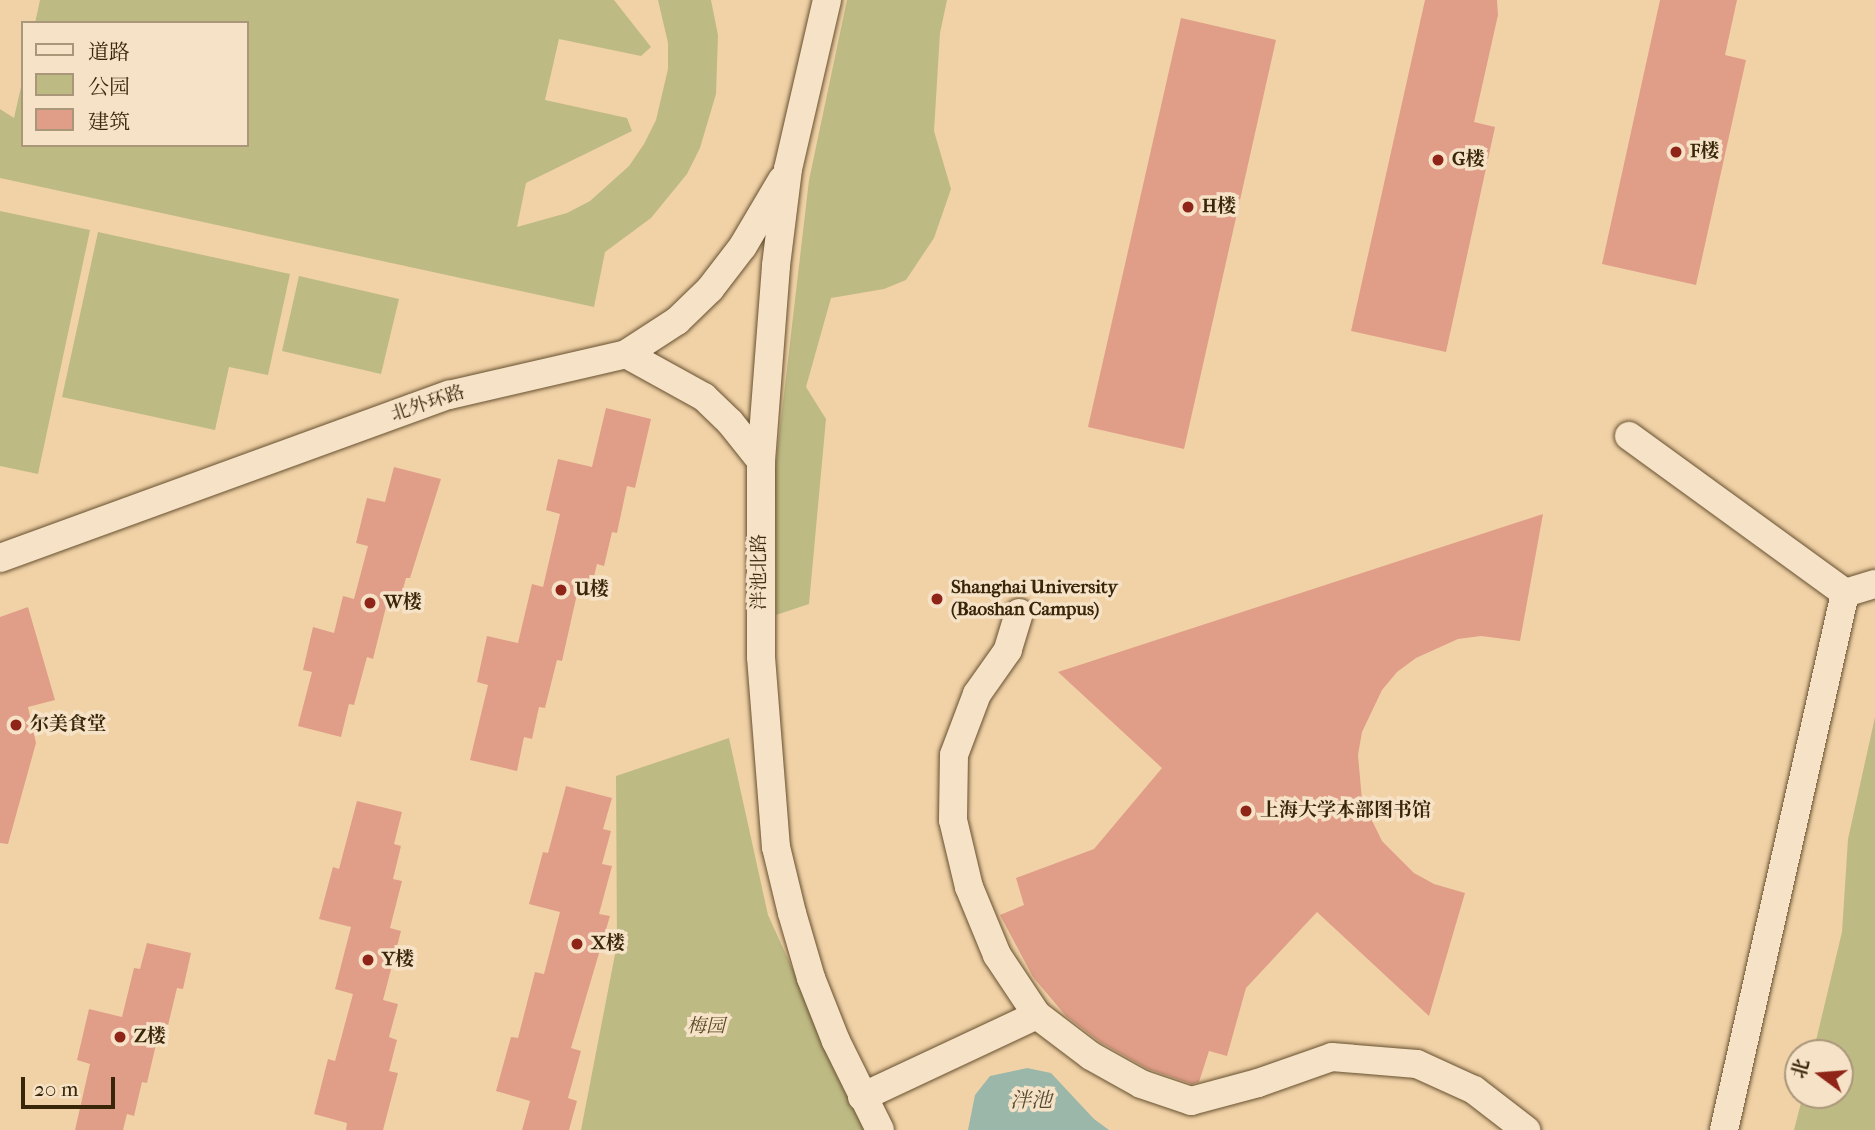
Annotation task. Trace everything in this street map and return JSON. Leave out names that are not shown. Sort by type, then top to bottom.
[{"type":"street","name":"泮池北路","points":[[827,0],[788,169],[766,363],[761,461],[761,657],[776,847],[811,978],[862,1097],[880,1130]]},
{"type":"street","name":"北外环路","points":[[0,558],[449,395],[626,354],[677,321],[710,289],[743,246],[788,169]]},
{"type":"street","points":[[626,354],[704,397],[761,461]]},
{"type":"street","points":[[1629,436],[1845,593]]},
{"type":"street","points":[[1845,593],[1875,584]]},
{"type":"street","points":[[1724,1130],[1845,593]]},
{"type":"street","points":[[1019,613],[1008,650],[977,694],[954,755],[953,820],[969,887],[997,955],[1037,1016],[1091,1056],[1141,1084],[1191,1101],[1258,1083],[1332,1057],[1417,1064],[1474,1090],[1526,1130]]},
{"type":"street","points":[[862,1097],[1037,1016]]},
{"type":"green space","points":[[40,0],[614,0],[651,47],[641,56],[559,39],[545,100],[627,118],[632,131],[526,183],[517,227],[567,213],[590,201],[629,166],[644,144],[656,120],[668,69],[668,43],[658,0],[711,0],[718,35],[716,94],[700,148],[687,174],[651,218],[605,252],[594,307],[0,178],[0,109],[14,118],[21,87],[21,147],[248,147],[248,21],[35,21]]},
{"type":"green space","points":[[847,0],[947,0],[940,33],[934,131],[951,189],[934,238],[906,280],[884,289],[831,298],[806,387],[826,419],[809,604],[776,615],[775,471],[809,180]]},
{"type":"green space","points":[[0,211],[90,230],[38,474],[0,466]]},
{"type":"green space","points":[[98,232],[290,274],[268,375],[229,367],[215,430],[62,397]]},
{"type":"green space","points":[[299,276],[399,299],[381,374],[282,351]]},
{"type":"green space","points":[[1875,717],[1875,1130],[1794,1130],[1799,1109],[1854,1109],[1854,1039],[1816,1039],[1842,932],[1848,839]]},
{"type":"green space","name":"梅园","points":[[729,738],[768,915],[866,1130],[581,1130],[617,944],[616,776]]},
{"type":"water","name":"泮池","points":[[1027,1068],[1051,1073],[1094,1119],[1109,1130],[968,1130],[975,1095],[990,1076]]},
{"type":"building","name":"G楼","points":[[1425,0],[1497,0],[1498,15],[1474,122],[1495,127],[1446,352],[1351,331]]},
{"type":"building","name":"F楼","points":[[1660,0],[1737,0],[1725,55],[1746,60],[1696,285],[1602,264]]},
{"type":"building","name":"H楼","points":[[1181,18],[1276,40],[1184,449],[1088,427]]},
{"type":"building","name":"U楼","points":[[606,408],[651,419],[635,488],[627,486],[617,533],[612,532],[604,566],[597,564],[589,597],[577,594],[562,661],[557,660],[545,708],[539,707],[532,739],[524,737],[517,771],[470,760],[488,685],[477,682],[487,636],[518,643],[532,584],[543,587],[560,514],[546,510],[558,459],[592,467]]},
{"type":"building","name":"W楼","points":[[394,467],[441,479],[410,578],[406,578],[397,610],[386,607],[373,659],[367,657],[354,705],[349,704],[341,737],[298,726],[312,672],[303,670],[313,627],[334,633],[343,596],[354,599],[368,546],[356,543],[367,498],[385,502]]},
{"type":"building","name":"上海大学本部图书馆","points":[[1543,514],[1520,641],[1481,636],[1458,639],[1416,658],[1397,672],[1382,690],[1362,732],[1358,755],[1362,800],[1382,841],[1414,873],[1434,884],[1465,893],[1429,1016],[1317,912],[1246,988],[1227,1056],[1209,1051],[1199,1082],[1192,1084],[1148,1069],[1100,1042],[1066,1016],[1033,977],[1000,915],[1024,905],[1016,878],[1094,849],[1162,768],[1058,672]]},
{"type":"building","name":"尔美食堂","points":[[28,607],[55,700],[28,707],[36,743],[8,844],[0,843],[0,617]]},
{"type":"building","name":"X楼","points":[[566,786],[612,798],[603,829],[611,831],[602,864],[612,866],[599,914],[610,916],[571,1048],[581,1051],[568,1098],[577,1101],[569,1130],[522,1130],[530,1101],[496,1091],[511,1037],[518,1038],[535,972],[544,974],[560,912],[529,904],[543,852],[548,853]]},
{"type":"building","name":"Y楼","points":[[357,801],[402,812],[394,844],[401,846],[393,879],[402,881],[390,928],[401,931],[383,1000],[398,1004],[389,1037],[397,1040],[389,1071],[398,1073],[383,1130],[346,1130],[347,1123],[314,1114],[328,1059],[335,1061],[353,994],[335,989],[351,927],[319,919],[333,867],[339,869]]},
{"type":"building","name":"Z楼","points":[[147,943],[191,953],[183,989],[177,988],[165,1038],[158,1036],[147,1083],[142,1082],[134,1116],[127,1114],[123,1130],[75,1130],[90,1064],[77,1060],[89,1009],[122,1017],[134,968],[140,969]]},
{"type":"place","name":"F楼","points":[[1676,152]]},
{"type":"place","name":"G楼","points":[[1438,160]]},
{"type":"place","name":"H楼","points":[[1188,207]]},
{"type":"place","name":"U楼","points":[[561,590]]},
{"type":"place","name":"Shanghai University (Baoshan Campus)","points":[[937,599]]},
{"type":"place","name":"W楼","points":[[370,603]]},
{"type":"place","name":"尔美食堂","points":[[16,725]]},
{"type":"place","name":"上海大学本部图书馆","points":[[1246,811]]},
{"type":"place","name":"X楼","points":[[577,944]]},
{"type":"place","name":"Y楼","points":[[368,960]]},
{"type":"place","name":"Z楼","points":[[120,1037]]}]
